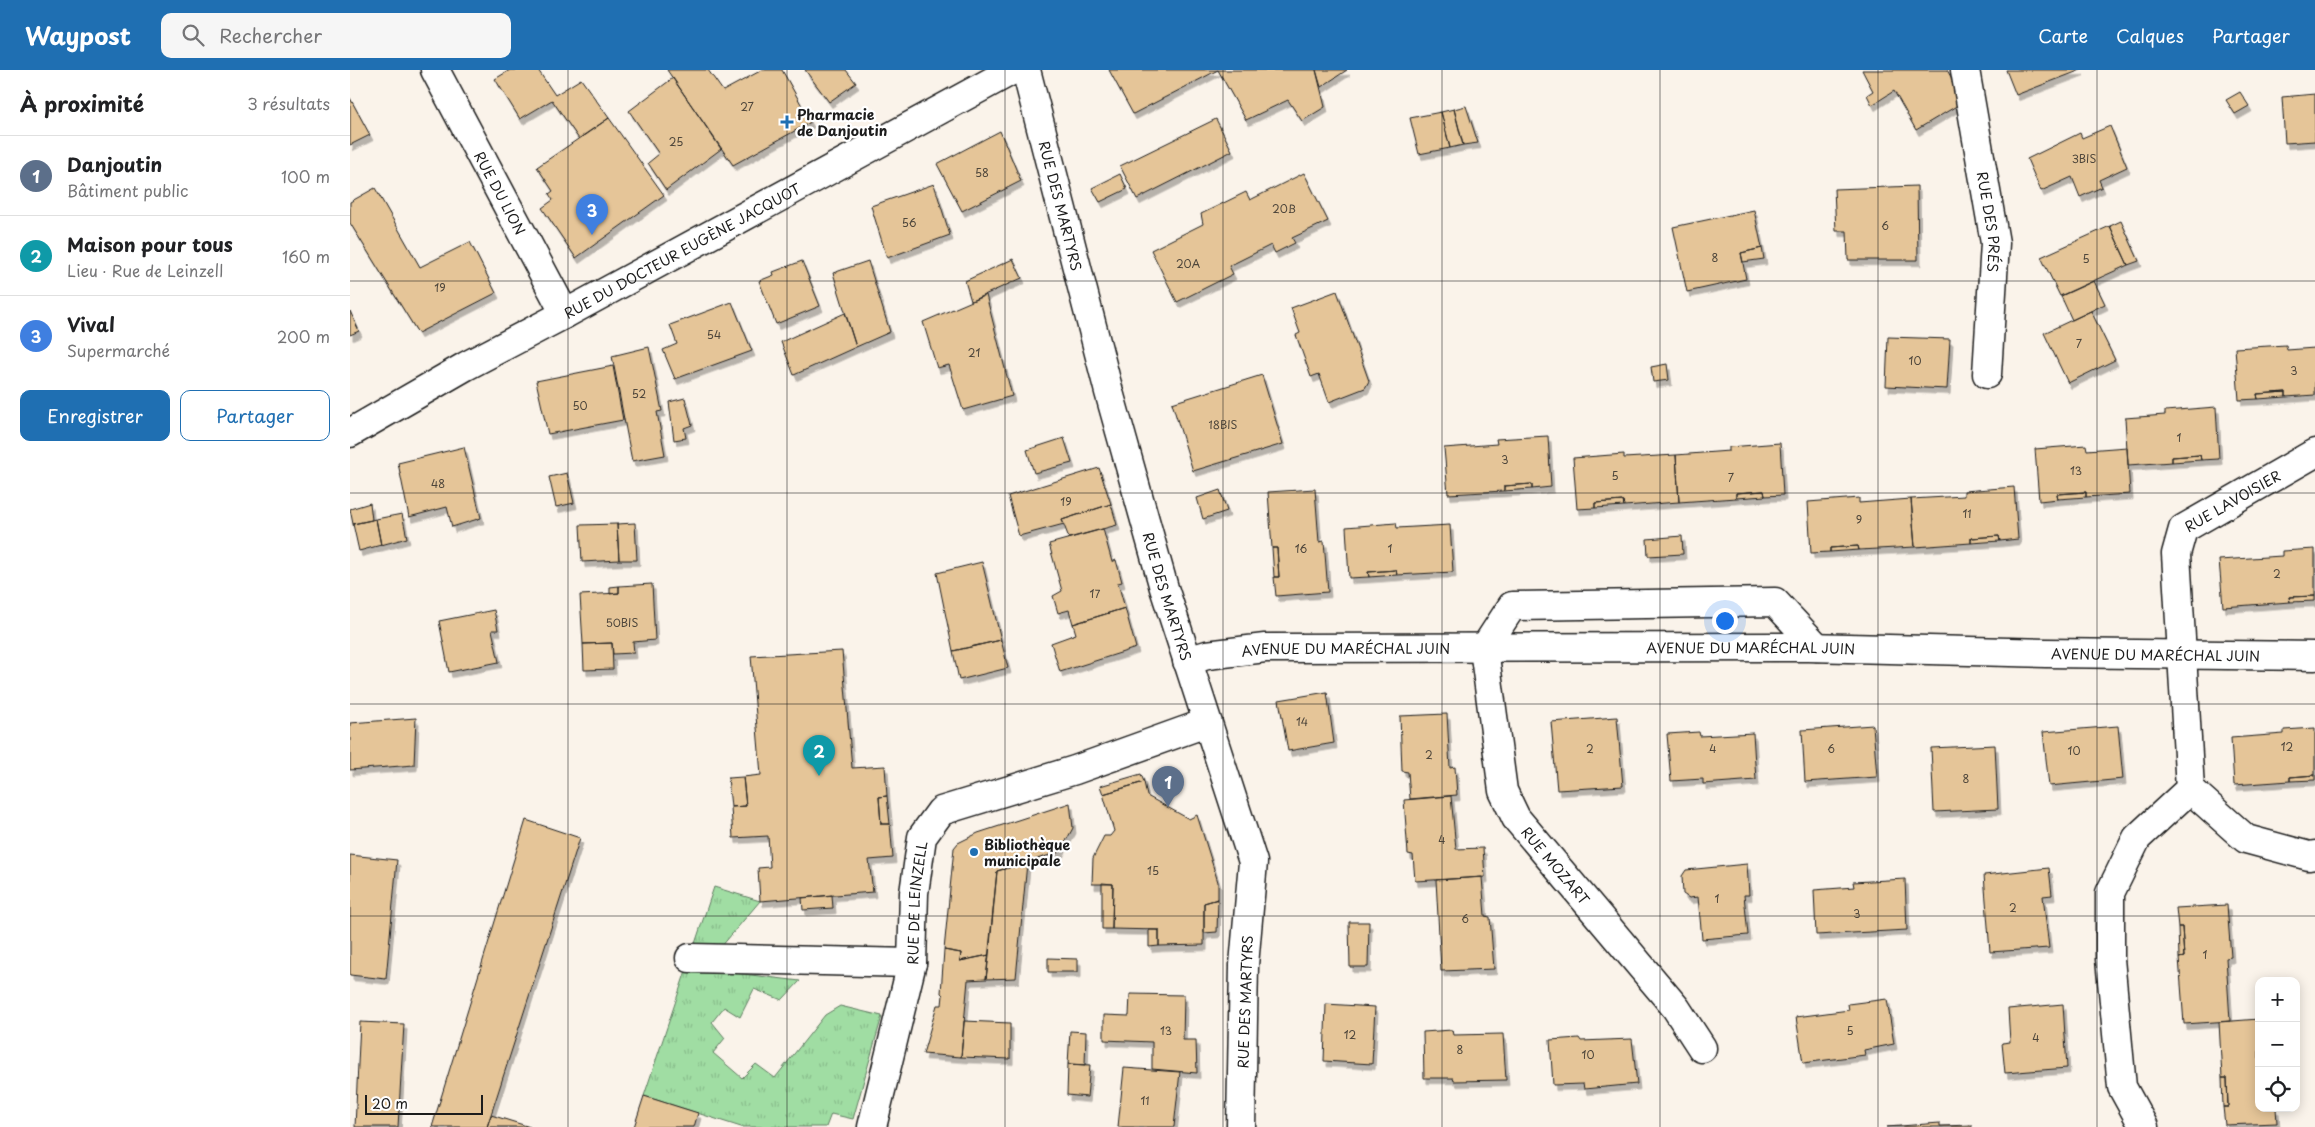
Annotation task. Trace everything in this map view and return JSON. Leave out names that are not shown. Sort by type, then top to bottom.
[{"type":"street","name":"RUE DU LION","points":[[435,70],[565,314]]},
{"type":"street","name":"RUE DU DOCTEUR EUGÈNE JACQUOT","points":[[350,433],[466,366],[1013,70]]},
{"type":"street","name":"RUE DES MARTYRS","points":[[1026,70],[1109,392],[1164,588],[1206,723],[1253,862],[1244,965],[1241,1127]]},
{"type":"street","name":"RUE DES PRÉS","points":[[1965,70],[1995,243],[1987,374]]},
{"type":"street","name":"RUE LAVOISIER","points":[[2190,789],[2176,554],[2183,528],[2315,453]]},
{"type":"street","points":[[1484,649],[1512,606],[1775,602],[1816,647]]},
{"type":"street","name":"AVENUE DU MARÉCHAL JUIN","points":[[1187,661],[1207,654],[1265,648],[1816,647],[2315,656]]},
{"type":"street","name":"RUE MOZART","points":[[1484,649],[1503,791],[1516,818],[1676,1008],[1702,1048]]},
{"type":"street","name":"RUE DE LEINZELL","points":[[872,1127],[912,963],[914,893],[922,837],[941,811],[1075,770],[1206,723]]},
{"type":"street","points":[[2144,1127],[2122,1086],[2110,959],[2110,894],[2137,838],[2190,789],[2246,839],[2309,856],[2315,855]]},
{"type":"street","points":[[690,958],[912,963]]},
{"type":"green space","points":[[714,887],[760,901],[721,947],[718,971],[800,981],[782,1000],[754,989],[740,1017],[724,1007],[712,1022],[725,1038],[713,1053],[742,1078],[756,1064],[775,1078],[825,1015],[840,1006],[882,1016],[853,1119],[831,1114],[826,1127],[741,1127],[644,1096]]},
{"type":"building","points":[[510,70],[538,70],[555,95],[581,79],[609,118],[579,139],[552,100],[520,119],[495,79]]},
{"type":"building","points":[[667,70],[708,70],[723,91],[762,70],[782,70],[811,122],[733,165]]},
{"type":"building","points":[[805,70],[846,70],[856,83],[829,102]]},
{"type":"building","points":[[1109,70],[1218,70],[1133,114]]},
{"type":"building","points":[[1218,70],[1316,70],[1325,107],[1302,121],[1288,100],[1246,120]]},
{"type":"building","points":[[1316,70],[1347,70],[1321,87]]},
{"type":"building","points":[[1862,70],[1947,70],[1965,101],[1916,130],[1894,91],[1872,105],[1867,95],[1873,91]]},
{"type":"building","points":[[2006,70],[2081,70],[2016,95]]},
{"type":"building","points":[[673,78],[721,149],[666,190],[648,163],[659,154],[629,111]]},
{"type":"building","points":[[2240,92],[2249,106],[2235,114],[2226,100]]},
{"type":"building","points":[[2315,94],[2315,141],[2285,143],[2282,97]]},
{"type":"building","points":[[350,98],[370,135],[350,145]]},
{"type":"building","points":[[1466,106],[1478,143],[1463,145],[1454,109]]},
{"type":"building","points":[[1454,109],[1463,145],[1450,148],[1441,112]]},
{"type":"building","points":[[1441,112],[1450,148],[1419,154],[1410,118]]},
{"type":"building","points":[[609,118],[664,195],[576,258],[542,208],[553,200],[549,194],[553,191],[537,167]]},
{"type":"building","points":[[1216,119],[1232,151],[1137,199],[1120,166]]},
{"type":"building","points":[[2110,126],[2127,167],[2099,180],[2102,187],[2080,197],[2072,177],[2041,191],[2027,159],[2080,133],[2082,138]]},
{"type":"building","points":[[1000,131],[1021,181],[962,211],[937,164]]},
{"type":"building","points":[[1304,173],[1328,221],[1292,238],[1295,243],[1275,253],[1271,245],[1229,266],[1233,274],[1177,302],[1151,250],[1203,224],[1201,214],[1246,192],[1250,200]]},
{"type":"building","points":[[1120,174],[1127,189],[1100,202],[1092,188]]},
{"type":"building","points":[[934,184],[950,235],[887,258],[871,206]]},
{"type":"building","points":[[1917,186],[1918,260],[1848,260],[1847,231],[1836,231],[1834,189]]},
{"type":"building","points":[[375,188],[420,267],[470,242],[496,293],[418,333],[350,223],[350,202]]},
{"type":"building","points":[[1754,210],[1762,248],[1741,253],[1746,279],[1687,292],[1673,227]]},
{"type":"building","points":[[2121,221],[2139,261],[2128,265],[2110,226]]},
{"type":"building","points":[[2110,226],[2128,265],[2060,296],[2041,257]]},
{"type":"building","points":[[1762,248],[1764,259],[1743,262],[1741,253]]},
{"type":"building","points":[[1013,259],[1022,278],[971,301],[965,281]]},
{"type":"building","points":[[802,261],[820,306],[776,324],[759,281],[774,275],[773,272]]},
{"type":"building","points":[[868,261],[890,332],[856,347],[833,273]]},
{"type":"building","points":[[2094,281],[2105,304],[2072,320],[2061,296]]},
{"type":"building","points":[[1337,291],[1369,381],[1365,388],[1329,402],[1319,374],[1311,377],[1296,335],[1300,333],[1291,308]]},
{"type":"building","points":[[986,295],[1012,396],[963,410],[949,365],[937,368],[923,322]]},
{"type":"building","points":[[732,302],[752,351],[675,379],[663,350],[677,344],[670,325]]},
{"type":"building","points":[[350,311],[359,331],[350,335]]},
{"type":"building","points":[[2091,311],[2115,360],[2068,383],[2044,333]]},
{"type":"building","points":[[845,313],[856,347],[794,375],[781,342]]},
{"type":"building","points":[[1888,337],[1950,339],[1947,389],[1886,386]]},
{"type":"building","points":[[2286,345],[2287,350],[2315,348],[2315,395],[2286,397],[2286,392],[2257,394],[2258,399],[2239,400],[2235,348]]},
{"type":"building","points":[[649,347],[662,411],[657,412],[665,455],[632,461],[612,356]]},
{"type":"building","points":[[1667,364],[1669,380],[1653,382],[1651,367]]},
{"type":"building","points":[[613,366],[623,420],[548,434],[536,381]]},
{"type":"building","points":[[1262,375],[1283,444],[1193,471],[1172,403]]},
{"type":"building","points":[[2286,392],[2286,397],[2258,399],[2257,394]]},
{"type":"building","points":[[685,398],[692,425],[684,428],[686,438],[674,440],[669,402]]},
{"type":"building","points":[[2216,407],[2219,459],[2201,460],[2200,455],[2172,457],[2172,462],[2128,465],[2125,418],[2165,415],[2165,411]]},
{"type":"building","points":[[1548,436],[1551,487],[1532,489],[1532,484],[1504,486],[1504,491],[1448,494],[1444,448],[1497,444],[1496,439]]},
{"type":"building","points":[[1064,438],[1072,463],[1034,473],[1027,450]]},
{"type":"building","points":[[1780,443],[1783,495],[1765,496],[1764,491],[1736,493],[1736,498],[1679,502],[1676,455],[1729,451],[1729,447]]},
{"type":"building","points":[[2086,445],[2087,450],[2127,447],[2130,494],[2086,497],[2086,492],[2057,494],[2058,499],[2039,501],[2035,449]]},
{"type":"building","points":[[464,447],[481,518],[452,527],[447,507],[409,517],[398,463]]},
{"type":"building","points":[[1624,454],[1624,458],[1676,455],[1679,502],[1624,506],[1623,501],[1595,503],[1595,508],[1577,509],[1573,458]]},
{"type":"building","points":[[2200,455],[2201,460],[2172,462],[2172,457]]},
{"type":"building","points":[[1099,468],[1111,504],[1062,520],[1064,524],[1019,536],[1008,496]]},
{"type":"building","points":[[567,473],[574,503],[556,507],[549,477]]},
{"type":"building","points":[[1532,484],[1532,489],[1504,491],[1504,486]]},
{"type":"building","points":[[2014,487],[2018,539],[2000,541],[1999,536],[1971,538],[1971,543],[1915,547],[1911,499],[1964,496],[1964,491]]},
{"type":"building","points":[[1315,489],[1319,542],[1324,541],[1328,592],[1276,596],[1274,577],[1279,577],[1277,548],[1272,548],[1268,492]]},
{"type":"building","points":[[1220,490],[1227,511],[1203,519],[1197,498]]},
{"type":"building","points":[[1764,491],[1765,496],[1736,498],[1736,493]]},
{"type":"building","points":[[2086,492],[2086,497],[2058,499],[2057,494]]},
{"type":"building","points":[[1859,498],[1859,503],[1911,499],[1915,547],[1859,550],[1858,546],[1830,548],[1830,552],[1811,553],[1808,502]]},
{"type":"building","points":[[1623,501],[1624,506],[1595,508],[1595,503]]},
{"type":"building","points":[[370,503],[372,520],[353,524],[350,509]]},
{"type":"building","points":[[1111,504],[1117,525],[1069,538],[1062,520]]},
{"type":"building","points":[[402,514],[407,538],[381,545],[376,519]]},
{"type":"building","points":[[376,519],[381,545],[359,551],[353,524]]},
{"type":"building","points":[[635,523],[637,560],[619,560],[617,524]]},
{"type":"building","points":[[1396,523],[1397,528],[1450,525],[1453,572],[1397,575],[1396,570],[1368,572],[1369,577],[1349,578],[1346,527]]},
{"type":"building","points":[[617,524],[619,560],[582,562],[580,525]]},
{"type":"building","points":[[1103,529],[1112,562],[1116,560],[1122,582],[1118,583],[1125,608],[1073,624],[1069,610],[1058,613],[1053,596],[1062,591],[1049,544]]},
{"type":"building","points":[[1682,536],[1683,554],[1648,556],[1647,539]]},
{"type":"building","points":[[1999,536],[2000,541],[1971,543],[1971,538]]},
{"type":"building","points":[[1858,546],[1859,550],[1830,552],[1830,548]]},
{"type":"building","points":[[1272,548],[1277,548],[1279,577],[1274,577]]},
{"type":"building","points":[[2315,549],[2315,596],[2289,597],[2290,602],[2223,607],[2219,560],[2282,556],[2282,551]]},
{"type":"building","points":[[982,562],[1001,640],[953,651],[937,573]]},
{"type":"building","points":[[1396,570],[1397,575],[1369,577],[1368,572]]},
{"type":"building","points":[[652,584],[655,640],[633,642],[634,653],[613,654],[612,643],[583,644],[580,595],[619,593],[619,586]]},
{"type":"building","points":[[619,586],[619,593],[610,594],[610,587]]},
{"type":"building","points":[[2315,596],[2315,601],[2290,602],[2289,597]]},
{"type":"building","points":[[1125,608],[1136,648],[1060,672],[1051,643],[1076,634],[1073,624]]},
{"type":"building","points":[[494,610],[498,630],[492,630],[499,662],[449,672],[439,621]]},
{"type":"building","points":[[1001,640],[1008,668],[959,680],[953,651]]},
{"type":"building","points":[[612,643],[613,669],[584,670],[583,644]]},
{"type":"building","points":[[842,651],[852,768],[885,766],[887,796],[879,797],[881,824],[890,824],[893,858],[869,860],[873,892],[760,901],[758,868],[770,867],[768,836],[733,838],[731,807],[746,806],[743,777],[761,775],[751,656]]},
{"type":"building","points":[[1327,692],[1334,743],[1288,751],[1279,700]]},
{"type":"building","points":[[1447,714],[1450,768],[1455,767],[1457,795],[1410,799],[1408,772],[1402,771],[1400,716]]},
{"type":"building","points":[[1617,717],[1623,786],[1557,790],[1551,722]]},
{"type":"building","points":[[416,718],[414,765],[350,770],[350,723]]},
{"type":"building","points":[[1873,725],[1877,777],[1805,782],[1802,730]]},
{"type":"building","points":[[2118,726],[2123,779],[2049,786],[2043,732]]},
{"type":"building","points":[[2315,728],[2315,775],[2290,777],[2290,781],[2234,785],[2231,738],[2284,734],[2284,730]]},
{"type":"building","points":[[1699,732],[1700,736],[1753,733],[1756,780],[1703,784],[1703,779],[1671,781],[1667,734]]},
{"type":"building","points":[[1995,745],[1998,809],[1934,812],[1931,748]]},
{"type":"building","points":[[1141,774],[1144,782],[1103,794],[1100,786]]},
{"type":"building","points":[[2315,775],[2315,780],[2290,781],[2290,777]]},
{"type":"building","points":[[743,777],[746,806],[731,807],[728,778]]},
{"type":"building","points":[[1144,782],[1147,796],[1189,819],[1197,815],[1218,882],[1218,899],[1204,903],[1204,945],[1159,946],[1159,930],[1112,929],[1113,884],[1092,884],[1093,858],[1104,836],[1110,836],[1114,831],[1103,794]]},
{"type":"building","points":[[887,796],[890,824],[881,824],[879,797]]},
{"type":"building","points":[[1451,796],[1456,849],[1483,848],[1485,877],[1415,881],[1413,855],[1408,854],[1404,800]]},
{"type":"building","points":[[1070,803],[1073,828],[1060,852],[997,871],[989,955],[960,961],[961,953],[944,950],[954,848],[958,843],[978,833]]},
{"type":"building","points":[[526,820],[580,838],[487,1127],[432,1127]]},
{"type":"building","points":[[350,855],[397,860],[386,979],[350,975]]},
{"type":"building","points":[[1027,863],[1016,978],[986,979],[997,871]]},
{"type":"building","points":[[1747,864],[1749,895],[1744,895],[1748,935],[1702,939],[1698,897],[1689,898],[1683,894],[1682,876],[1686,870]]},
{"type":"building","points":[[2049,868],[2052,895],[2043,896],[2049,948],[1990,952],[1984,875]]},
{"type":"building","points":[[1482,877],[1485,916],[1490,917],[1494,969],[1441,971],[1436,880]]},
{"type":"building","points":[[1905,879],[1907,930],[1816,935],[1814,890],[1854,887],[1853,882]]},
{"type":"building","points":[[1102,883],[1113,884],[1112,929],[1102,929]]},
{"type":"building","points":[[832,895],[833,908],[803,910],[802,898]]},
{"type":"building","points":[[1218,899],[1217,932],[1204,933],[1204,903]]},
{"type":"building","points":[[2227,905],[2231,957],[2226,958],[2230,1021],[2184,1024],[2179,958],[2184,957],[2182,927],[2178,927],[2176,908]]},
{"type":"building","points":[[1349,922],[1369,922],[1368,967],[1350,967]]},
{"type":"building","points":[[2178,927],[2182,927],[2184,957],[2179,958]]},
{"type":"building","points":[[1149,930],[1159,930],[1159,946],[1149,947]]},
{"type":"building","points":[[944,950],[961,953],[960,961],[989,955],[986,979],[968,980],[961,1057],[923,1054],[937,1005],[942,1005]]},
{"type":"building","points":[[1048,958],[1078,959],[1078,972],[1048,972]]},
{"type":"building","points":[[1130,994],[1184,995],[1183,1040],[1196,1040],[1197,1073],[1152,1069],[1152,1042],[1104,1040],[1104,1015],[1129,1016]]},
{"type":"building","points":[[1887,999],[1894,1044],[1864,1050],[1865,1055],[1803,1063],[1796,1017],[1849,1010],[1848,1004]]},
{"type":"building","points":[[1326,1004],[1375,1007],[1372,1064],[1324,1061]]},
{"type":"building","points":[[2063,1004],[2067,1068],[2005,1073],[2002,1043],[2010,1042],[2008,1009]]},
{"type":"building","points":[[2255,1019],[2255,1112],[2276,1112],[2277,1123],[2225,1125],[2223,1107],[2228,1107],[2227,1078],[2222,1078],[2219,1022]]},
{"type":"building","points":[[964,1021],[1010,1023],[1010,1059],[961,1057]]},
{"type":"building","points":[[360,1022],[404,1024],[398,1127],[355,1127]]},
{"type":"building","points":[[1452,1030],[1453,1035],[1503,1034],[1506,1080],[1454,1081],[1453,1078],[1424,1078],[1423,1032]]},
{"type":"building","points":[[1070,1031],[1086,1032],[1085,1065],[1068,1064]]},
{"type":"building","points":[[1579,1038],[1581,1041],[1632,1039],[1637,1084],[1584,1089],[1583,1084],[1553,1085],[1550,1040]]},
{"type":"building","points":[[1068,1064],[1090,1065],[1087,1097],[1067,1095]]},
{"type":"building","points":[[1124,1068],[1180,1072],[1174,1127],[1118,1127]]},
{"type":"building","points":[[2222,1078],[2227,1078],[2228,1107],[2223,1107]]},
{"type":"building","points":[[644,1096],[698,1113],[694,1127],[634,1127]]},
{"type":"building","points":[[491,1115],[530,1127],[487,1127]]},
{"type":"building","points":[[1940,1123],[1940,1126],[1972,1125],[1972,1127],[1887,1127]]},
{"type":"place","name":"Pharmacie de Danjoutin","points":[[787,122]]},
{"type":"place","name":"Vival","points":[[592,235]]},
{"type":"place","name":"Maison pour tous","points":[[819,776]]},
{"type":"place","name":"Danjoutin","points":[[1168,807]]},
{"type":"place","name":"Bibliothèque municipale","points":[[974,852]]}]
